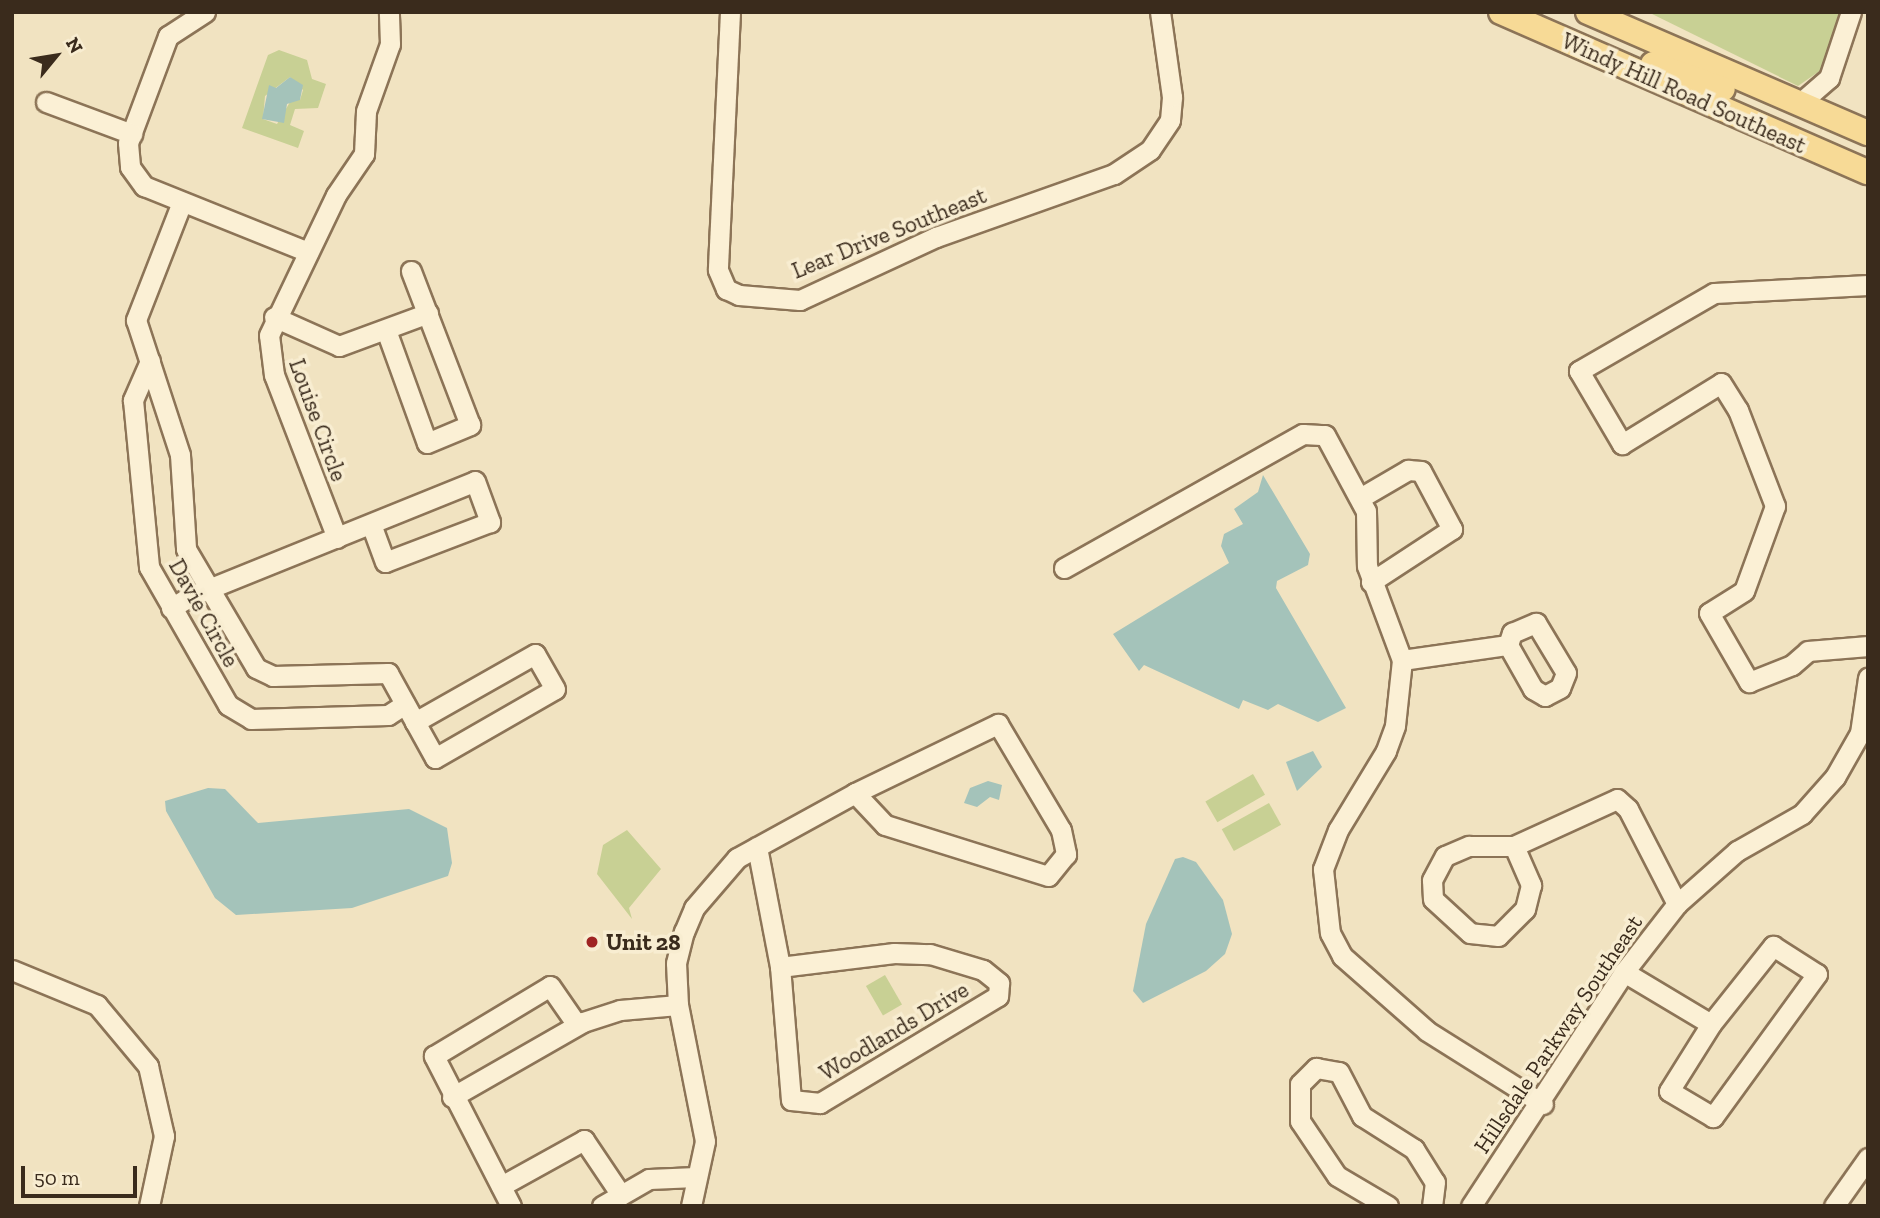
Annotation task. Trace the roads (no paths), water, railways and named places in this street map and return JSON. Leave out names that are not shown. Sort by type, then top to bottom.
[{"type":"main road","name":"Windy Hill Road Southeast","points":[[1501,12],[1868,172]]},
{"type":"main road","name":"Windy Hill Road Southeast","points":[[1588,12],[1868,132]]},
{"type":"main road","points":[[1607,58],[1669,66],[1774,109],[1799,104]]},
{"type":"street","points":[[205,12],[168,36],[132,134],[127,157],[138,182],[308,252]]},
{"type":"street","name":"Louise Circle","points":[[337,538],[274,375],[268,347],[274,317],[364,153],[366,111],[390,44],[389,12]]},
{"type":"street","name":"Lear Drive Southeast","points":[[730,12],[718,270],[726,289],[739,295],[800,300],[936,237],[1114,174],[1150,150],[1170,120],[1172,97],[1160,12]]},
{"type":"street","points":[[1799,104],[1829,78],[1851,12]]},
{"type":"street","points":[[46,102],[132,134]]},
{"type":"street","name":"Davie Circle","points":[[150,361],[133,400],[149,567],[241,716],[410,713],[534,654],[555,689],[435,758],[410,713],[388,673],[264,674],[186,549],[180,455],[150,361],[136,320],[182,202]]},
{"type":"street","points":[[386,330],[427,443],[470,425],[411,271]]},
{"type":"street","points":[[1868,285],[1714,293],[1579,371],[1622,444],[1721,383],[1738,410],[1775,506],[1744,592],[1709,613],[1749,682],[1792,666],[1808,651],[1868,646]]},
{"type":"street","points":[[274,317],[331,346],[386,330],[428,313]]},
{"type":"street","points":[[1064,568],[1309,431],[1325,435],[1360,498],[1368,519],[1371,582],[1402,660],[1390,739],[1323,869],[1330,933],[1342,956],[1427,1031],[1543,1104]]},
{"type":"street","points":[[1360,498],[1408,470],[1421,471],[1452,529],[1371,582]]},
{"type":"street","points":[[172,608],[210,589],[475,481],[490,522],[385,562],[371,524]]},
{"type":"street","points":[[1402,660],[1508,645]]},
{"type":"street","name":"Hillsdale Parkway Southeast","points":[[1471,1206],[1543,1104],[1624,972],[1677,904],[1737,851],[1802,814],[1835,777],[1860,733],[1868,678]]},
{"type":"street","points":[[691,1206],[704,1121],[678,1005],[676,962],[694,908],[720,874],[757,847],[855,793],[998,724],[1061,830],[1066,854],[1048,876],[1018,868],[885,825],[855,793]]},
{"type":"street","points":[[1514,846],[1531,885],[1518,919],[1491,938],[1456,925],[1432,891],[1445,856],[1461,847],[1514,846],[1616,799],[1628,809],[1677,904]]},
{"type":"street","name":"Woodlands Drive","points":[[757,847],[780,967],[787,1090],[804,1106],[820,1103],[999,992],[996,979],[983,970],[914,952],[780,967]]},
{"type":"street","points":[[1773,946],[1817,974],[1713,1117],[1669,1091],[1711,1024],[1773,946]]},
{"type":"street","points":[[12,970],[97,1005],[148,1066],[164,1136],[149,1206]]},
{"type":"street","points":[[1624,972],[1711,1024]]},
{"type":"street","points":[[512,1206],[434,1065],[446,1044],[550,986],[577,1025]]},
{"type":"street","points":[[452,1097],[577,1025],[620,1010],[678,1005]]},
{"type":"street","points":[[1388,1206],[1337,1175],[1300,1121],[1300,1084],[1316,1068],[1339,1072],[1362,1116],[1414,1149],[1435,1182],[1435,1205]]},
{"type":"street","points":[[501,1186],[584,1140],[621,1195]]},
{"type":"street","points":[[1834,1206],[1868,1158]]},
{"type":"street","points":[[602,1206],[649,1179],[696,1177]]},
{"type":"water","points":[[290,77],[303,85],[300,100],[287,104],[284,123],[262,119],[269,85],[276,88]]},
{"type":"water","points":[[1263,475],[1310,554],[1308,565],[1277,581],[1276,588],[1346,708],[1318,722],[1278,704],[1268,710],[1243,700],[1239,709],[1144,665],[1139,671],[1113,634],[1229,563],[1221,546],[1224,534],[1243,524],[1234,509],[1258,492]]},
{"type":"water","points":[[1313,751],[1322,767],[1297,791],[1286,762]]},
{"type":"water","points":[[988,781],[1002,785],[999,800],[990,797],[977,807],[964,803],[970,788]]},
{"type":"water","points":[[208,788],[225,789],[258,823],[409,809],[447,828],[452,863],[448,876],[352,908],[236,915],[215,898],[166,811],[165,801]]},
{"type":"water","points":[[1183,857],[1196,862],[1223,900],[1232,934],[1225,954],[1206,971],[1143,1003],[1133,991],[1146,924],[1175,859]]},
{"type":"place","name":"Unit 28","points":[[592,942]]}]
